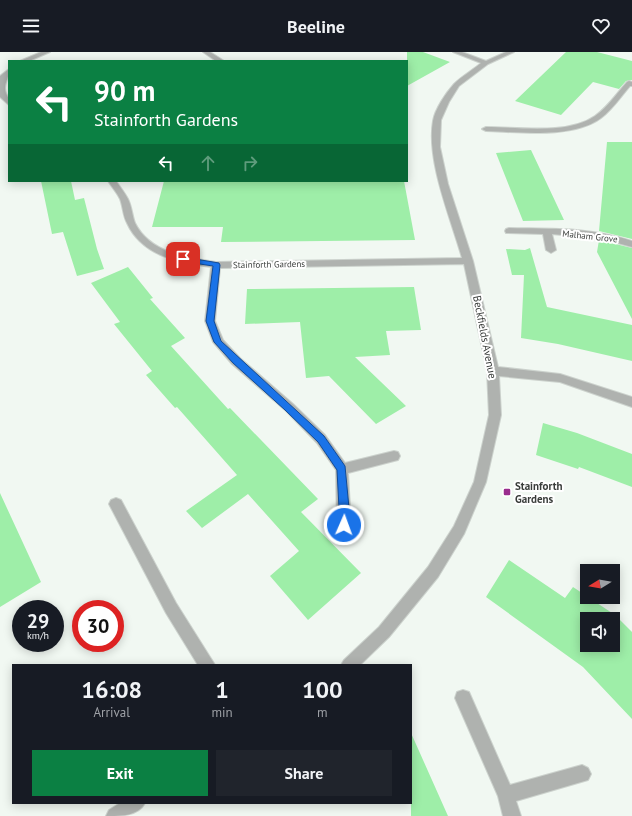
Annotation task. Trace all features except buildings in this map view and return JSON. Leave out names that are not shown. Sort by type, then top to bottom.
[{"type":"street","points":[[26,60],[47,52]]},
{"type":"street","points":[[206,52],[219,60]]},
{"type":"street","points":[[456,52],[486,63]]},
{"type":"street","name":"Beckfields Avenue","points":[[350,664],[384,632],[433,572],[459,530],[480,482],[495,415],[493,371],[468,261],[444,184],[436,147],[437,120],[457,85],[486,63],[511,52]]},
{"type":"street","points":[[4,74],[0,85],[1,94],[8,102]]},
{"type":"street","points":[[486,129],[518,126],[563,129],[578,126],[597,118],[631,82]]},
{"type":"street","name":"Stainforth Gardens","points":[[113,182],[123,199],[132,224],[141,238],[154,249],[172,257],[194,262],[216,265],[468,261]]},
{"type":"street","name":"Malham Grove","points":[[509,231],[547,232],[619,238],[632,244]]},
{"type":"street","name":"Malham Grove","points":[[547,232],[552,250]]},
{"type":"street","points":[[216,265],[210,321],[218,342],[236,361],[288,407],[321,439],[342,469],[344,525]]},
{"type":"street","points":[[493,371],[560,378],[632,402]]},
{"type":"street","points":[[342,469],[394,456]]},
{"type":"street","points":[[116,504],[170,608],[206,664]]},
{"type":"street","points":[[463,698],[506,795],[512,816]]},
{"type":"street","points":[[506,795],[582,774]]},
{"type":"street","points":[[114,816],[134,804]]},
{"type":"place","name":"Stainforth Gardens","points":[[507,492]]},
{"type":"route","points":[[183,259],[216,265],[210,321],[218,342],[236,361],[288,407],[321,439],[342,469],[344,525]]}]
